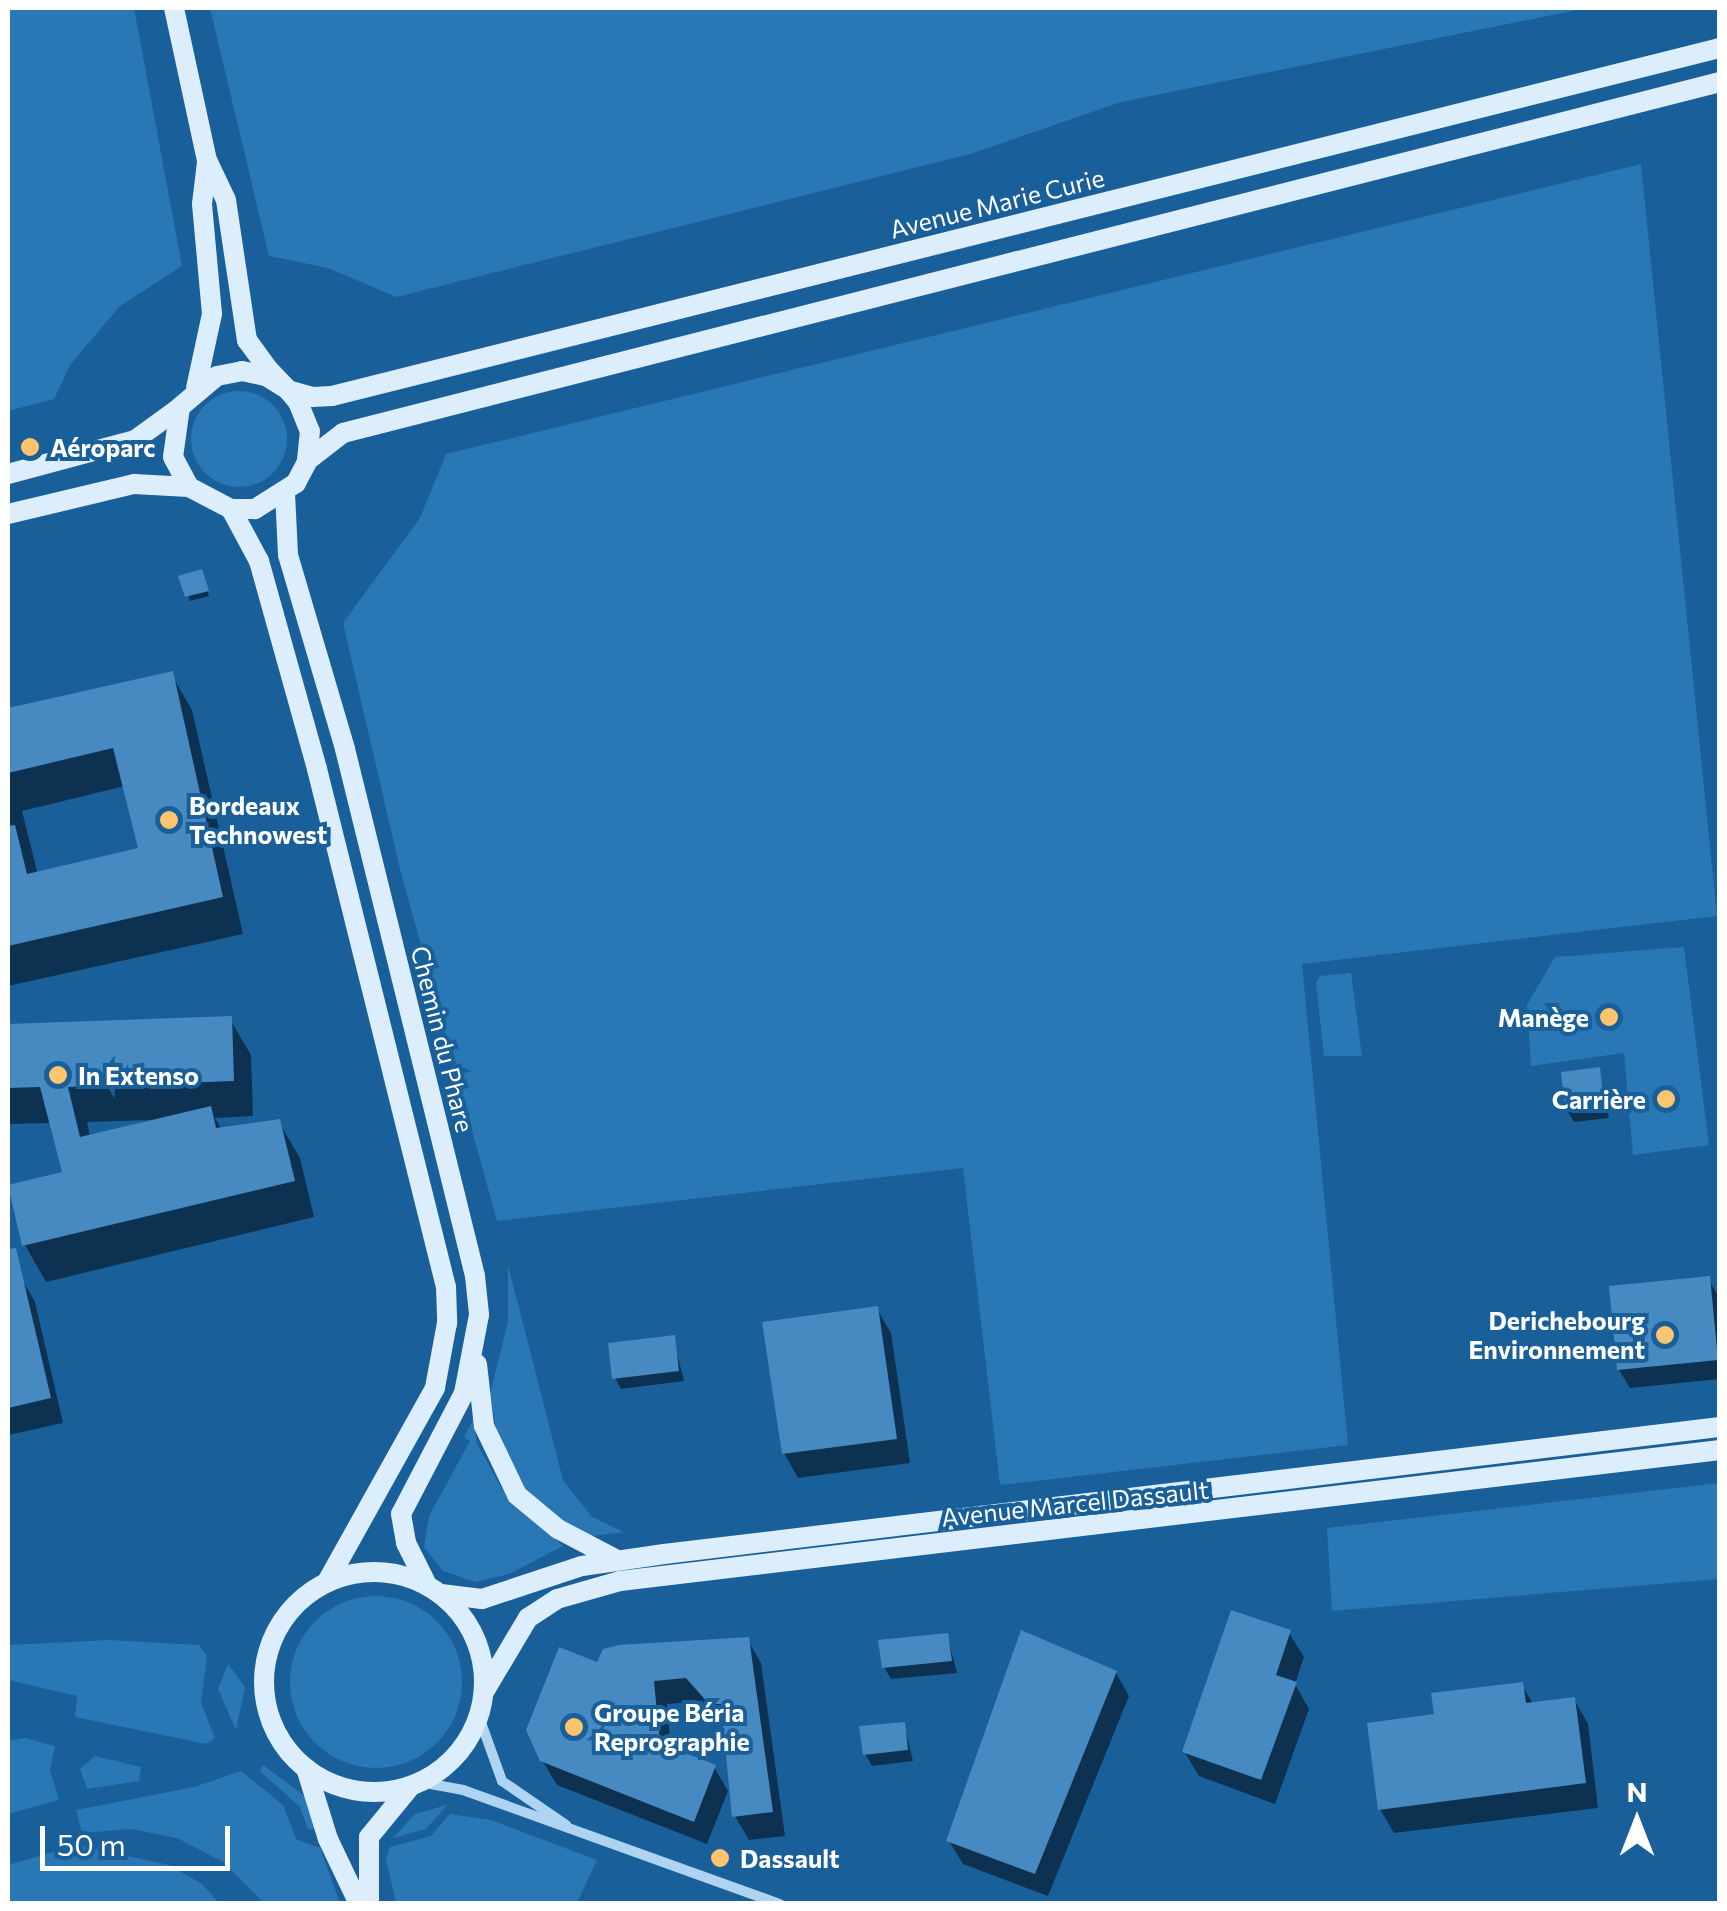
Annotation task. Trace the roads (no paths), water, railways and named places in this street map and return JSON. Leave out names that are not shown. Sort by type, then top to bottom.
[{"type":"main road","points":[[174,8],[207,160],[226,200],[247,340],[288,390],[310,431],[307,462]]},
{"type":"main road","name":"Avenue Marie Curie","points":[[288,390],[332,396],[1720,48]]},
{"type":"main road","points":[[8,514],[134,484],[189,488],[231,510],[256,509],[285,493],[307,462],[342,432],[1720,82]]},
{"type":"main road","points":[[8,474],[134,440],[180,407],[196,388],[212,314],[202,204],[207,160]]},
{"type":"main road","points":[[196,388],[242,372],[288,390]]},
{"type":"main road","points":[[180,407],[173,457],[189,488]]},
{"type":"main road","name":"Chemin du Phare","points":[[285,493],[288,554],[345,749],[475,1276],[476,1352],[464,1393],[401,1514],[406,1543],[434,1590]]},
{"type":"main road","points":[[231,510],[259,561],[318,769],[446,1287],[435,1388],[327,1582],[284,1618],[266,1658],[270,1719],[306,1768],[328,1839],[359,1904]]},
{"type":"main road","points":[[476,1352],[484,1426],[508,1481],[532,1510],[617,1560]]},
{"type":"main road","name":"Avenue Marcel Dassault","points":[[434,1590],[482,1598],[549,1574],[617,1560],[1720,1427]]},
{"type":"main road","name":"Avenue Marcel Dassault","points":[[484,1692],[528,1618],[556,1598],[620,1581],[1503,1480],[1720,1450]]},
{"type":"main road","points":[[327,1582],[377,1572],[434,1590],[474,1638],[484,1692],[478,1717],[456,1755],[416,1783],[368,1837],[369,1904]]},
{"type":"main road","points":[[306,1768],[356,1790],[416,1783]]},
{"type":"street","points":[[1501,1456],[1503,1480]]},
{"type":"street","points":[[478,1717],[502,1781],[566,1826],[780,1904]]},
{"type":"street","points":[[416,1783],[464,1790],[550,1826],[566,1826]]},
{"type":"place","name":"Aéroparc","points":[[30,447]]},
{"type":"place","name":"Bordeaux Technowest","points":[[169,820]]},
{"type":"place","name":"Manège","points":[[1609,1017]]},
{"type":"place","name":"In Extenso","points":[[58,1075]]},
{"type":"place","name":"Carrière","points":[[1666,1099]]},
{"type":"place","name":"Derichebourg Environnement","points":[[1665,1335]]},
{"type":"place","name":"Groupe Béria Reprographie","points":[[574,1727]]},
{"type":"place","name":"Dassault","points":[[720,1858]]}]
